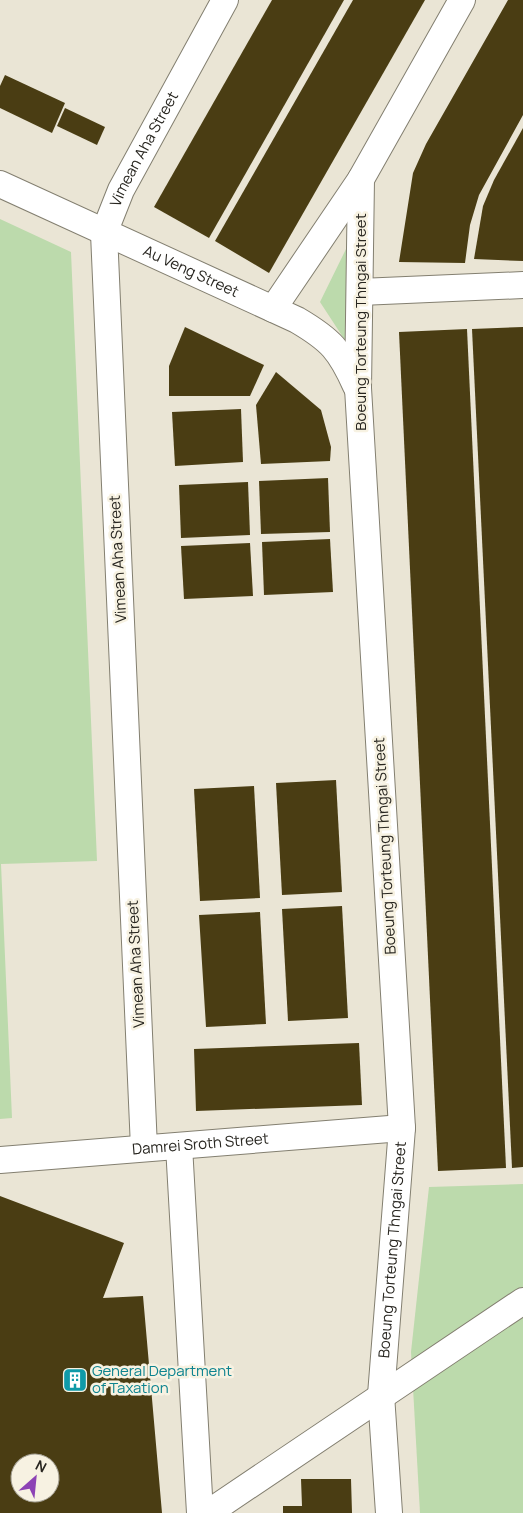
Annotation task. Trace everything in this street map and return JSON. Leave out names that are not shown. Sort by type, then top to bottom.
[{"type":"street","name":"Vimean Aha Street","points":[[144,1148],[104,233],[121,190],[224,0]]},
{"type":"street","name":"Boeung Torteung Thngai Street","points":[[273,309],[361,179],[462,0]]},
{"type":"street","name":"Boeung Torteung Thngai Street","points":[[361,179],[358,388],[402,1128],[381,1395],[389,1513]]},
{"type":"street","name":"Au Veng Street","points":[[0,184],[273,309],[324,336],[346,362],[358,388]]},
{"type":"street","points":[[360,292],[523,285]]},
{"type":"street","name":"Damrei Sroth Street","points":[[0,1160],[402,1128]]},
{"type":"street","points":[[179,1146],[200,1513]]},
{"type":"street","points":[[208,1513],[523,1301]]},
{"type":"green space","points":[[0,219],[71,252],[97,861],[1,864],[12,1118],[0,1119]]},
{"type":"green space","points":[[347,247],[346,294],[350,348],[320,302]]},
{"type":"green space","points":[[523,1184],[523,1513],[420,1513],[411,1352],[429,1187]]},
{"type":"building","points":[[272,0],[344,0],[209,238],[154,207]]},
{"type":"building","points":[[353,0],[425,0],[269,273],[215,241]]},
{"type":"building","points":[[508,0],[523,0],[523,115],[479,195],[470,225],[465,263],[399,262],[413,173],[426,144]]},
{"type":"building","points":[[5,75],[65,103],[52,133],[0,108],[0,86]]},
{"type":"building","points":[[65,108],[105,127],[97,145],[57,126]]},
{"type":"building","points":[[523,128],[523,261],[474,259],[483,206],[494,180]]},
{"type":"building","points":[[185,327],[264,365],[250,396],[169,396],[169,366]]},
{"type":"building","points":[[523,327],[523,1167],[512,1168],[472,329]]},
{"type":"building","points":[[467,329],[506,1168],[438,1171],[399,332]]},
{"type":"building","points":[[276,372],[321,410],[331,447],[330,461],[261,464],[256,405]]},
{"type":"building","points":[[241,409],[243,462],[175,466],[172,412]]},
{"type":"building","points":[[328,478],[330,532],[261,534],[259,481]]},
{"type":"building","points":[[248,482],[250,535],[181,538],[179,485]]},
{"type":"building","points":[[330,539],[333,592],[264,595],[262,542]]},
{"type":"building","points":[[250,543],[253,596],[184,599],[181,546]]},
{"type":"building","points":[[336,780],[342,892],[282,895],[276,783]]},
{"type":"building","points":[[254,786],[260,898],[200,901],[194,789]]},
{"type":"building","points":[[342,906],[348,1018],[288,1021],[282,909]]},
{"type":"building","points":[[260,912],[266,1024],[206,1027],[199,915]]},
{"type":"building","points":[[359,1043],[362,1105],[196,1111],[194,1049]]},
{"type":"building","name":"General Department of Taxation","points":[[0,1196],[124,1243],[103,1298],[143,1296],[162,1513],[0,1513]]},
{"type":"building","points":[[301,1479],[351,1479],[352,1513],[283,1513],[283,1506],[302,1506]]},
{"type":"place","name":"General Department of Taxation","points":[[75,1380]]}]
